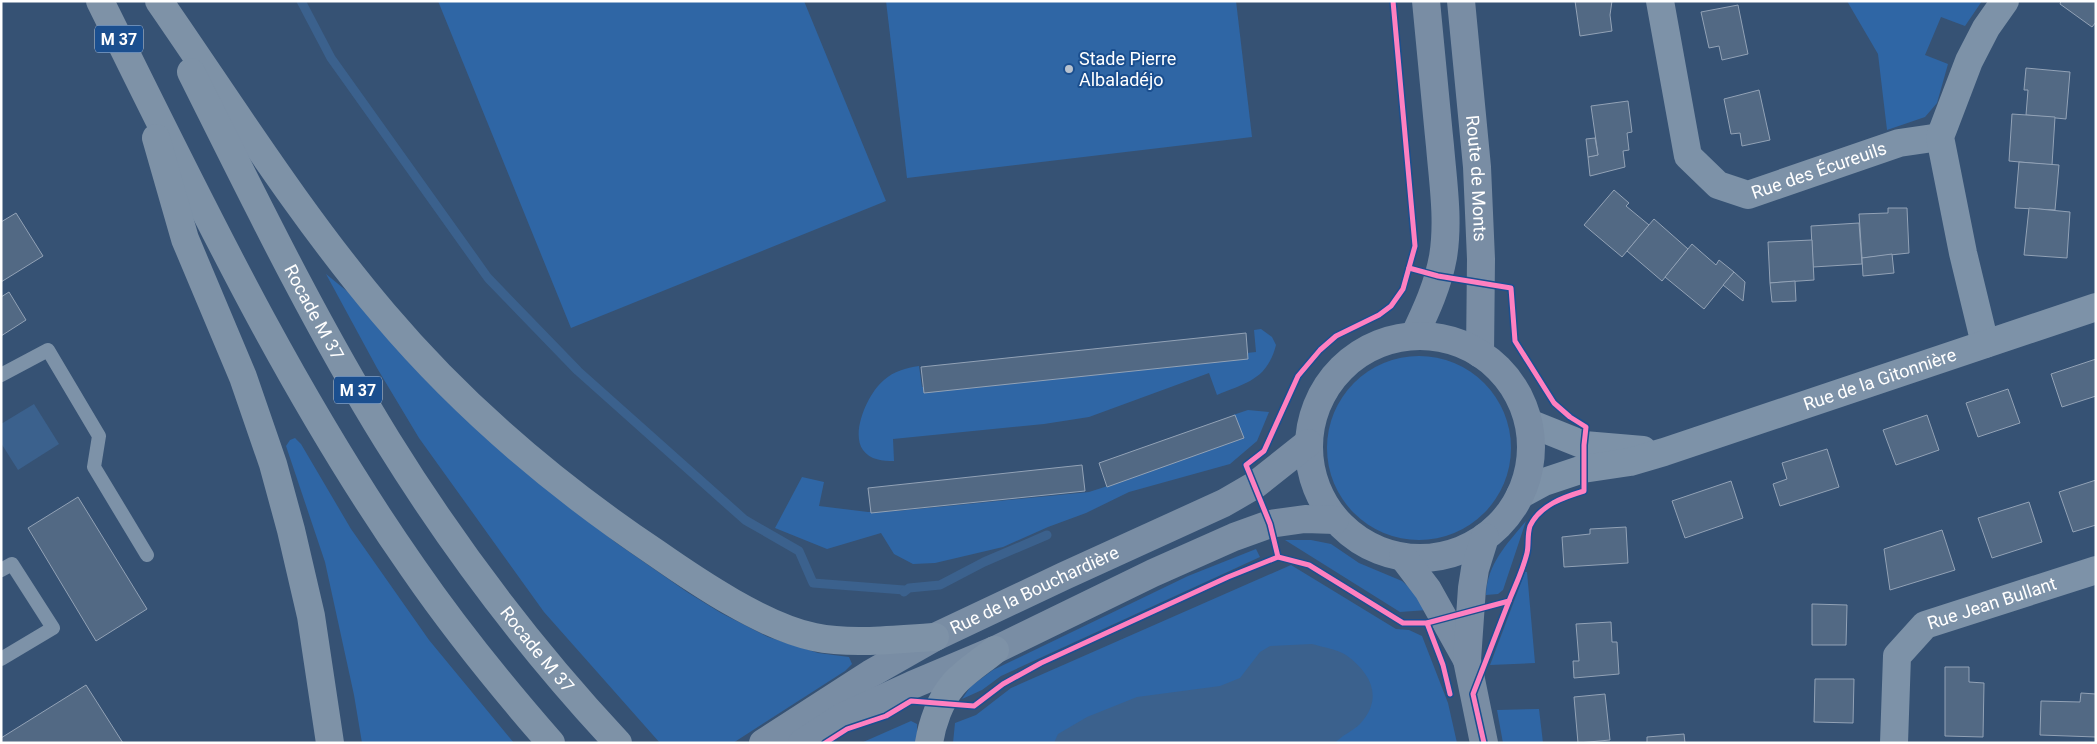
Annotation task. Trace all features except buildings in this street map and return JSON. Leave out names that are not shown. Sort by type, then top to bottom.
[{"type":"highway","name":"M 37","points":[[100,1],[279,350],[345,464],[392,538],[448,617],[486,666],[551,743]]},
{"type":"highway","name":"Rocade M 37","points":[[155,1],[269,228],[326,335],[391,446],[487,588],[524,636],[618,743]]},
{"type":"highway","points":[[159,1],[330,248],[384,315],[440,374],[538,465],[589,506],[690,577],[737,604],[778,624],[812,637],[844,641],[935,637]]},
{"type":"highway","points":[[138,77],[184,239],[243,377],[273,464],[312,616],[330,743]]},
{"type":"highway","points":[[929,743],[931,729],[941,704],[952,685],[995,650]]},
{"type":"main road","name":"Route de Monts","points":[[1414,336],[1426,312],[1438,276],[1443,255],[1445,228],[1441,161],[1426,1]]},
{"type":"main road","name":"Route de Monts","points":[[1461,1],[1482,259],[1480,354]]},
{"type":"main road","points":[[1414,336],[1437,337],[1460,343],[1480,354],[1502,371],[1518,394],[1529,423],[1531,448],[1528,472],[1520,495],[1506,518],[1485,537],[1460,551],[1432,558],[1403,557],[1378,550],[1355,537],[1335,520],[1320,496],[1311,471],[1308,443],[1309,429],[1320,398],[1338,370],[1364,350],[1388,340],[1414,336]]},
{"type":"main road","name":"Rue de la Bouchardière","points":[[763,743],[870,674],[935,637],[1224,503],[1255,485],[1308,443]]},
{"type":"main road","name":"Rue de la Bouchardière","points":[[802,743],[842,717],[995,650],[1234,537],[1270,524],[1305,520],[1335,520]]},
{"type":"main road","points":[[1484,743],[1468,660],[1472,588],[1475,569],[1485,537]]},
{"type":"main road","points":[[1403,557],[1428,590],[1468,660]]},
{"type":"street","name":"Rue des Écureuils","points":[[1660,1],[1688,156],[1718,185],[1748,195],[1899,143],[1940,137]]},
{"type":"street","points":[[1985,344],[1963,252],[1940,137],[1969,61],[1986,28],[2005,1]]},
{"type":"street","name":"Rue de la Gitonnière","points":[[1520,495],[1544,482],[1584,469],[1630,462],[1664,452],[2096,307]]},
{"type":"street","name":"Rue de la Gitonnière","points":[[1529,423],[1584,445],[1664,452]]},
{"type":"street","name":"Rue Jean Bullant","points":[[1894,743],[1897,656],[1925,625],[2096,570]]},
{"type":"lane","points":[[1,375],[48,350],[100,436],[94,467],[147,555]]},
{"type":"lane","points":[[1,570],[12,564],[53,628],[1,659]]},
{"type":"shaded area","points":[[438,1],[804,1],[886,201],[571,328]]},
{"type":"shaded area","name":"Stade Pierre Albaladéjo","points":[[886,1],[1236,1],[1252,137],[907,178]]},
{"type":"shaded area","points":[[1847,1],[1982,1],[1965,26],[1941,17],[1925,55],[1948,64],[1937,103],[1925,117],[1887,130],[1878,54]]},
{"type":"shaded area","points":[[326,274],[348,292],[517,464],[615,542],[721,613],[768,637],[818,653],[849,657],[852,664],[845,671],[733,743],[660,743],[544,612],[419,438],[377,368]]},
{"type":"shaded area","points":[[1261,329],[1272,337],[1276,345],[1267,366],[1254,379],[1217,395],[1209,373],[1089,417],[1044,424],[893,439],[894,461],[881,460],[869,456],[863,450],[860,442],[860,423],[867,403],[873,393],[888,377],[905,369],[919,366],[922,387],[1256,352],[1254,330]]},
{"type":"shaded area","points":[[1419,356],[1437,358],[1454,363],[1484,383],[1504,413],[1509,430],[1511,448],[1509,466],[1504,483],[1484,513],[1454,533],[1437,538],[1419,540],[1401,538],[1384,533],[1354,513],[1334,483],[1329,466],[1327,448],[1329,430],[1334,413],[1354,383],[1384,363],[1401,358]]},
{"type":"shaded area","points":[[34,404],[59,444],[18,470],[1,443],[1,424]]},
{"type":"shaded area","points":[[1248,410],[1269,412],[1257,441],[1230,464],[1129,492],[1086,513],[1003,547],[935,563],[913,564],[894,554],[881,533],[827,549],[775,528],[802,477],[824,482],[819,506],[868,512],[897,511],[1089,492],[1241,437],[1233,415]]},
{"type":"shaded area","points":[[295,438],[301,444],[351,529],[429,640],[514,743],[362,743],[354,695],[325,562],[286,446],[290,440]]},
{"type":"shaded area","points":[[1526,521],[1503,590],[1498,594],[1486,595],[1487,584],[1494,564],[1505,546]]},
{"type":"shaded area","points":[[1285,540],[1311,540],[1331,544],[1359,563],[1402,581],[1412,590],[1427,610],[1400,612]]},
{"type":"shaded area","points":[[1256,549],[1260,557],[1001,676],[982,690],[962,699],[971,686],[993,670],[1188,576]]},
{"type":"shaded area","points":[[1291,565],[1396,629],[1409,630],[1422,636],[1448,703],[1457,743],[953,743],[955,723],[976,715],[1011,688]]},
{"type":"shaded area","points":[[1525,572],[1527,572],[1535,663],[1490,665]]},
{"type":"shaded area","points":[[1312,644],[1346,655],[1362,670],[1371,686],[1373,695],[1367,714],[1360,724],[1335,743],[1054,743],[1058,734],[1087,717],[1137,697],[1220,686],[1240,678],[1260,652],[1270,646]]},
{"type":"shaded area","points":[[1539,709],[1543,743],[1503,743],[1497,710]]},
{"type":"shaded area","points":[[911,721],[917,724],[917,743],[861,743]]},
{"type":"waterway","points":[[301,1],[331,58],[488,278],[578,371],[745,520],[799,551],[813,583],[904,590]]},
{"type":"waterway","points":[[904,592],[909,588],[940,585],[984,562],[1047,535]]},
{"type":"cycle path","points":[[1278,557],[1270,524],[1246,465],[1264,451],[1298,376],[1320,350],[1336,336],[1379,315],[1391,306],[1403,289],[1415,246],[1393,1]]},
{"type":"cycle path","points":[[825,743],[847,729],[886,716],[911,701],[974,706],[1003,684],[1041,663],[1228,577],[1278,557],[1309,565],[1403,623],[1427,623],[1509,601],[1528,550],[1529,529],[1534,519],[1553,503],[1584,491],[1586,427],[1570,417],[1554,403],[1515,341],[1511,288],[1438,276],[1409,268]]},
{"type":"cycle path","points":[[1484,743],[1473,694],[1509,601]]},
{"type":"cycle path","points":[[1427,623],[1443,665],[1450,694]]},
{"type":"place","name":"Stade Pierre Albaladéjo","points":[[1069,69]]}]
